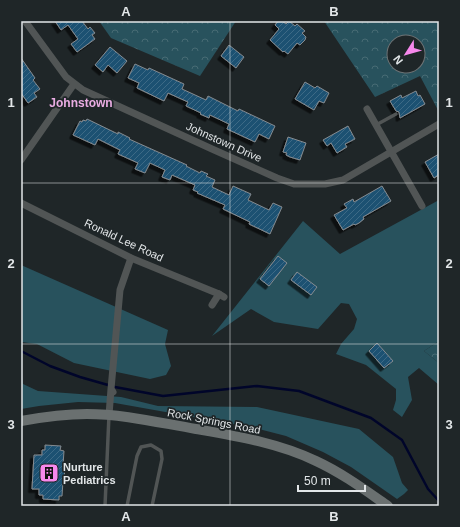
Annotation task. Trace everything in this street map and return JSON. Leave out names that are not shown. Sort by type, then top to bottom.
[{"type":"street","name":"Johnstown Drive","points":[[25,21],[60,70],[74,84],[83,90],[277,178],[293,183],[325,184],[343,180],[439,124]]},
{"type":"street","points":[[21,160],[74,84]]},
{"type":"street","points":[[366,109],[422,206]]},
{"type":"street","name":"Ronald Lee Road","points":[[21,203],[131,258],[221,296],[212,305]]},
{"type":"street","points":[[109,415],[120,290],[131,258]]},
{"type":"street","name":"Rock Springs Road","points":[[21,422],[49,416],[87,414],[109,415],[233,435],[281,447],[315,460],[335,471],[388,506]]},
{"type":"lane","points":[[376,126],[396,114]]},
{"type":"lane","points":[[105,506],[109,415]]},
{"type":"lane","points":[[127,506],[137,456],[141,447],[151,445],[161,450],[162,459],[152,506]]},
{"type":"green space","points":[[99,21],[236,21],[200,76],[111,38]]},
{"type":"green space","points":[[324,21],[439,21],[439,112],[420,76],[375,97]]},
{"type":"green space","points":[[439,200],[439,341],[424,351],[439,363],[439,385],[419,368],[408,377],[412,400],[402,417],[393,410],[396,400],[396,389],[366,365],[336,354],[341,344],[354,329],[357,319],[349,304],[341,303],[318,329],[274,322],[251,309],[212,336],[303,221],[340,254]]},
{"type":"green space","points":[[21,265],[168,330],[165,344],[171,366],[166,375],[150,379],[74,363],[37,344],[21,342]]},
{"type":"green space","points":[[439,341],[439,363],[424,351]]},
{"type":"green space","points":[[21,368],[23,384],[38,391],[121,397],[158,406],[257,407],[359,429],[393,457],[402,483],[408,490],[397,499],[351,467],[323,452],[286,436],[255,428],[115,403],[78,402],[21,409]]},
{"type":"building","points":[[55,21],[82,21],[88,29],[90,27],[95,33],[92,35],[95,39],[77,52],[71,44],[78,39],[68,25],[61,30]]},
{"type":"building","points":[[278,21],[282,21],[286,24],[289,21],[295,26],[297,24],[305,31],[302,33],[306,37],[305,40],[300,45],[297,43],[288,54],[284,51],[283,52],[270,40],[279,29],[275,25]]},
{"type":"building","points":[[229,45],[244,57],[236,68],[221,56]]},
{"type":"building","points":[[110,47],[127,61],[117,73],[108,65],[103,72],[95,65]]},
{"type":"building","points":[[21,58],[35,78],[33,80],[40,89],[34,93],[37,97],[28,103],[21,93]]},
{"type":"building","points":[[135,64],[148,70],[149,68],[184,84],[182,89],[206,100],[208,96],[238,111],[239,109],[275,126],[269,139],[259,134],[255,142],[227,129],[229,124],[210,115],[209,118],[186,106],[188,102],[168,93],[164,101],[137,88],[139,83],[128,78]]},
{"type":"building","points":[[305,82],[315,88],[317,86],[329,93],[324,103],[319,101],[314,110],[295,99]]},
{"type":"building","points":[[416,91],[418,96],[420,95],[425,104],[400,118],[399,112],[396,111],[390,101],[401,95],[402,98]]},
{"type":"building","points":[[87,119],[118,134],[118,132],[130,138],[129,139],[187,165],[186,166],[200,173],[201,171],[208,174],[206,176],[215,180],[212,187],[229,195],[233,186],[251,194],[248,200],[269,210],[273,203],[282,207],[270,234],[249,224],[250,222],[223,209],[225,205],[197,193],[198,192],[193,190],[195,185],[172,175],[170,180],[162,177],[165,170],[150,163],[145,173],[135,169],[138,163],[118,154],[120,150],[98,139],[95,145],[73,135],[80,121],[86,121]]},
{"type":"building","points":[[348,126],[355,139],[345,144],[347,147],[337,153],[331,143],[327,146],[323,140]]},
{"type":"building","points":[[288,137],[306,143],[300,160],[290,157],[286,155],[287,153],[283,152]]},
{"type":"building","points":[[439,154],[439,175],[434,178],[425,162]]},
{"type":"building","points":[[382,186],[391,201],[363,217],[364,219],[359,223],[343,230],[334,215],[347,208],[344,204],[353,199],[354,202]]},
{"type":"building","points":[[278,256],[287,263],[269,286],[260,279]]},
{"type":"building","points":[[297,272],[317,287],[311,295],[291,280]]},
{"type":"building","points":[[377,343],[393,361],[384,368],[369,351]]},
{"type":"building","name":"Nurture Pediatrics","points":[[45,445],[61,446],[60,450],[64,451],[64,481],[62,496],[59,496],[59,500],[43,499],[43,495],[39,495],[39,489],[32,489],[34,455],[42,455],[42,450],[45,450]]},
{"type":"waterway","points":[[21,351],[50,366],[80,377],[115,387],[163,396],[257,386],[299,391],[371,418],[402,440],[428,489],[439,501]]},
{"type":"place","name":"Nurture Pediatrics","points":[[49,473]]},
{"type":"district","name":"Johnstown","points":[[81,103]]}]
